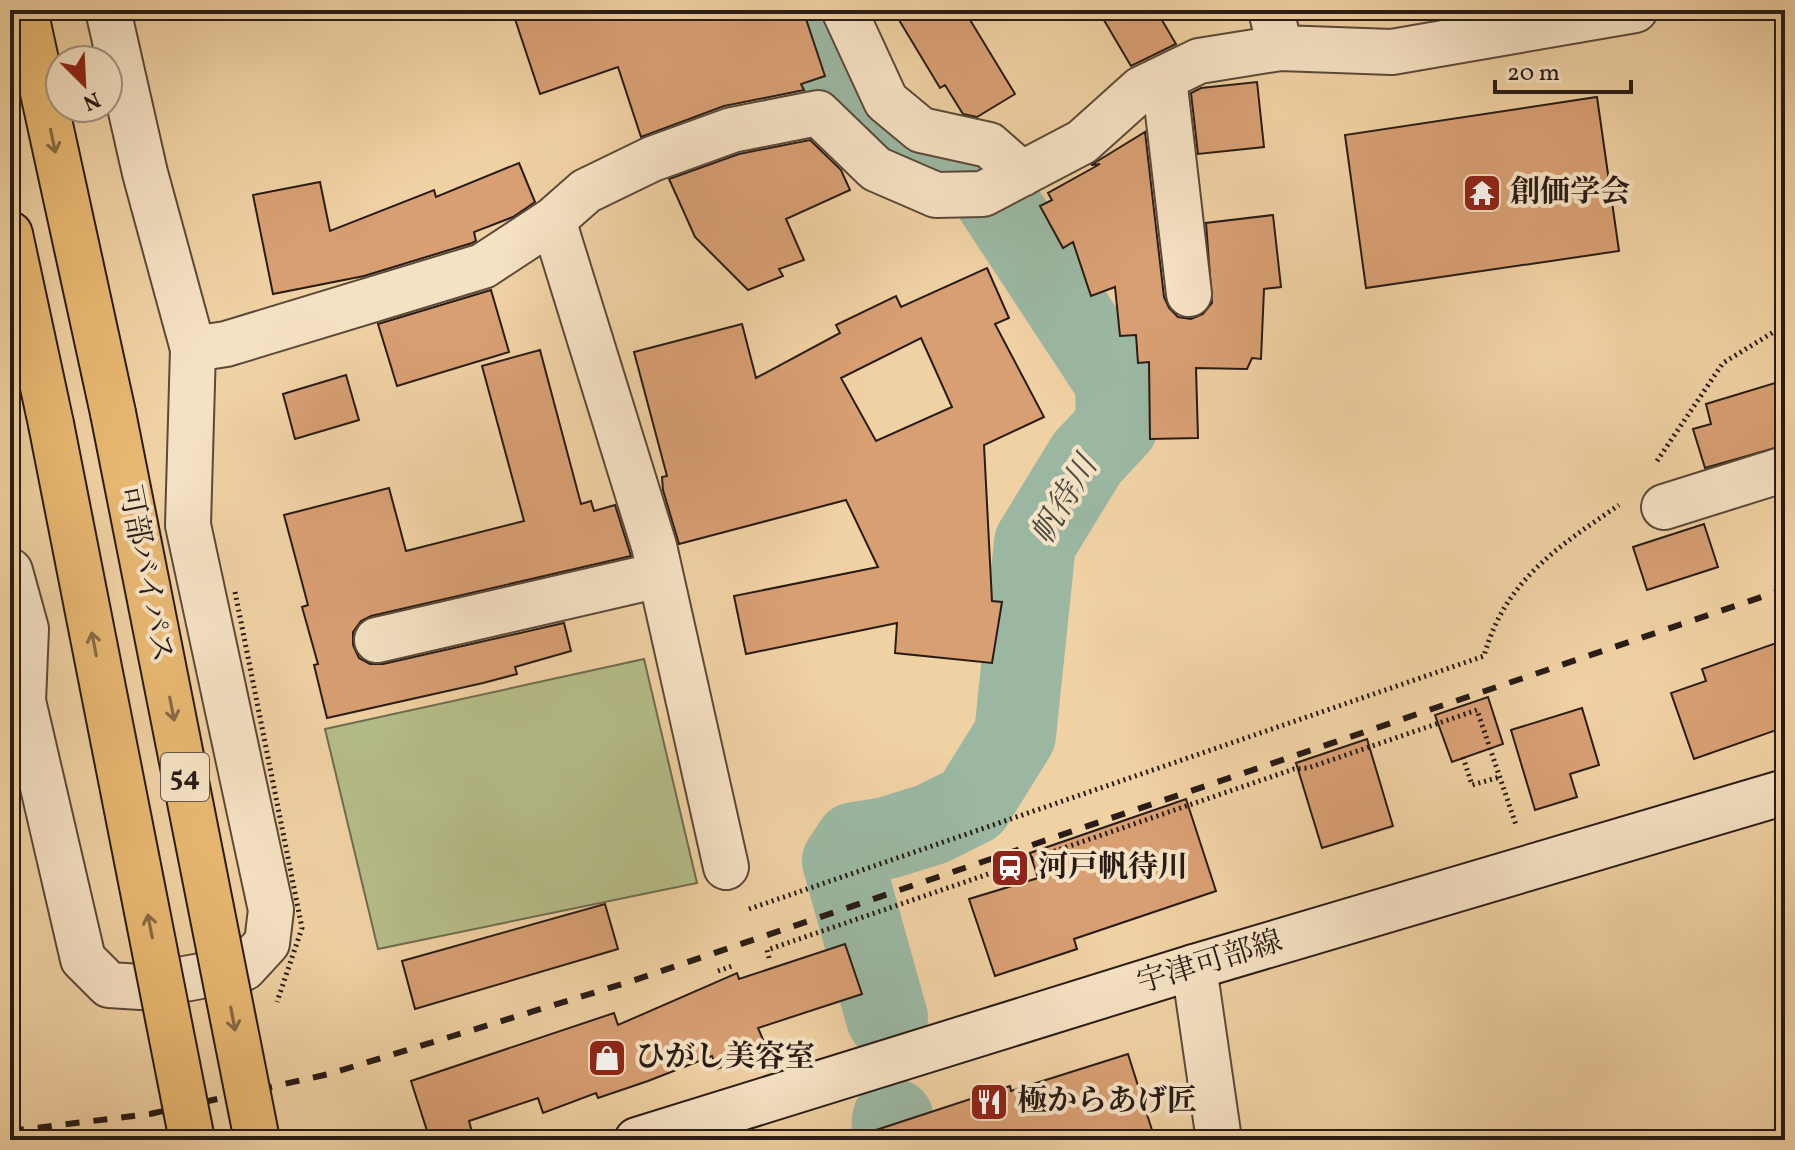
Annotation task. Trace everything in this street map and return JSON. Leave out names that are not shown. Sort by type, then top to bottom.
[{"type":"highway","name":"可部バイパス","points":[[25,10],[113,413],[257,1140]]},
{"type":"highway","name":"可部バイパス","points":[[10,234],[51,424],[192,1140]]},
{"type":"street","points":[[10,571],[26,629],[23,701],[83,959],[109,985],[141,987],[244,968],[267,943],[271,910],[188,525],[193,349],[145,173],[108,10]]},
{"type":"street","points":[[844,10],[886,101],[921,130],[989,145],[1022,174]]},
{"type":"street","points":[[193,349],[226,344],[483,266],[553,220],[586,191],[652,159],[732,130],[818,113],[876,169],[936,195],[983,194],[1082,142],[1141,89],[1276,29],[1392,52],[1635,10]]},
{"type":"street","points":[[1164,78],[1189,294]]},
{"type":"street","points":[[553,220],[654,546],[726,867]]},
{"type":"street","points":[[1664,507],[1785,469]]},
{"type":"street","points":[[377,640],[659,575]]},
{"type":"street","name":"宇津可部線","points":[[637,1140],[1194,967],[1785,792]]},
{"type":"street","points":[[1194,967],[1219,1140]]},
{"type":"path","points":[[235,592],[302,928],[273,1015]]},
{"type":"path","points":[[726,867],[738,913],[1484,656]]},
{"type":"path","points":[[769,958],[767,950],[1294,769],[1308,768],[1477,710],[1519,834]]},
{"type":"path","points":[[1463,757],[1472,785],[1500,777]]},
{"type":"path","points":[[718,971],[735,965]]},
{"type":"green space","points":[[644,659],[697,883],[378,949],[325,729]]},
{"type":"building","points":[[512,10],[803,10],[825,76],[801,84],[804,90],[724,106],[641,137],[618,67],[540,94]]},
{"type":"building","points":[[893,10],[964,10],[1015,94],[977,117],[963,114],[945,85],[940,88]]},
{"type":"building","points":[[1098,10],[1156,10],[1176,44],[1131,66]]},
{"type":"building","points":[[1257,82],[1264,147],[1198,154],[1191,93],[1201,88]]},
{"type":"building","name":"創価学会","points":[[1597,97],[1619,251],[1366,288],[1345,135]]},
{"type":"building","points":[[1145,132],[1164,297],[1178,317],[1191,319],[1203,314],[1212,303],[1206,223],[1273,215],[1281,287],[1264,289],[1261,359],[1252,358],[1247,369],[1196,368],[1198,438],[1150,439],[1149,362],[1138,363],[1136,335],[1120,336],[1115,287],[1091,296],[1073,242],[1063,248],[1040,206],[1052,200],[1048,193],[1100,164],[1091,165]]},
{"type":"building","points":[[810,140],[841,170],[850,190],[786,219],[804,260],[779,269],[783,276],[748,290],[695,237],[669,179],[739,154]]},
{"type":"building","points":[[519,163],[535,202],[513,217],[474,232],[476,241],[364,276],[273,294],[253,195],[320,182],[330,231],[434,190],[436,197]]},
{"type":"building","points":[[987,268],[1009,318],[995,324],[1044,417],[984,445],[992,601],[1002,602],[992,663],[895,653],[897,623],[746,654],[734,596],[878,567],[846,500],[679,544],[663,490],[662,477],[667,476],[634,352],[742,324],[756,378],[840,333],[836,325],[896,296],[901,307]],"holes":[[[921,338],[952,407],[876,441],[841,378]]]},
{"type":"building","points":[[491,290],[509,352],[397,386],[378,324]]},
{"type":"building","points":[[540,350],[581,504],[591,501],[594,511],[615,505],[631,556],[371,616],[361,621],[353,632],[353,645],[359,658],[370,664],[383,664],[564,623],[571,651],[515,667],[517,674],[327,718],[314,665],[318,664],[302,607],[308,605],[284,515],[389,488],[406,551],[524,521],[482,366]]},
{"type":"building","points":[[346,375],[359,420],[295,439],[283,394]]},
{"type":"building","points":[[1785,380],[1785,445],[1705,468],[1693,429],[1711,424],[1706,404]]},
{"type":"building","points":[[1704,524],[1718,567],[1647,590],[1633,547]]},
{"type":"building","points":[[1785,640],[1785,727],[1694,759],[1671,693],[1706,681],[1702,669]]},
{"type":"building","points":[[1488,697],[1503,744],[1452,762],[1435,715]]},
{"type":"building","points":[[1582,708],[1599,765],[1570,774],[1577,797],[1535,810],[1511,730]]},
{"type":"building","points":[[1367,739],[1393,826],[1322,848],[1296,763]]},
{"type":"building","points":[[1186,799],[1216,891],[1074,939],[1077,949],[995,976],[969,899],[1038,878],[1030,853]]},
{"type":"building","points":[[605,904],[618,949],[415,1009],[402,961]]},
{"type":"building","points":[[845,944],[862,994],[758,1028],[767,1049],[717,1069],[712,1056],[598,1098],[596,1093],[543,1113],[538,1098],[469,1121],[474,1140],[430,1140],[411,1081],[614,1013],[618,1025],[737,973],[739,979]]},
{"type":"building","points":[[1128,1054],[1152,1130],[1121,1140],[869,1140],[867,1133],[1010,1086],[1011,1091]]},
{"type":"waterway","name":"帆待川","points":[[816,10],[849,102],[881,140],[984,181],[1116,382],[1117,426],[1087,458],[1035,543],[1015,735],[972,804],[932,824],[887,838],[855,843],[843,861],[887,1018]]},
{"type":"waterway","name":"帆待川","points":[[892,1140],[893,1119]]},
{"type":"railway","points":[[10,1131],[150,1114],[329,1074],[632,981],[1785,589]]},
{"type":"place","name":"創価学会","points":[[1482,193]]},
{"type":"place","name":"河戸帆待川","points":[[1010,868]]},
{"type":"place","name":"ひがし美容室","points":[[607,1058]]},
{"type":"place","name":"極からあげ匠","points":[[989,1102]]}]
